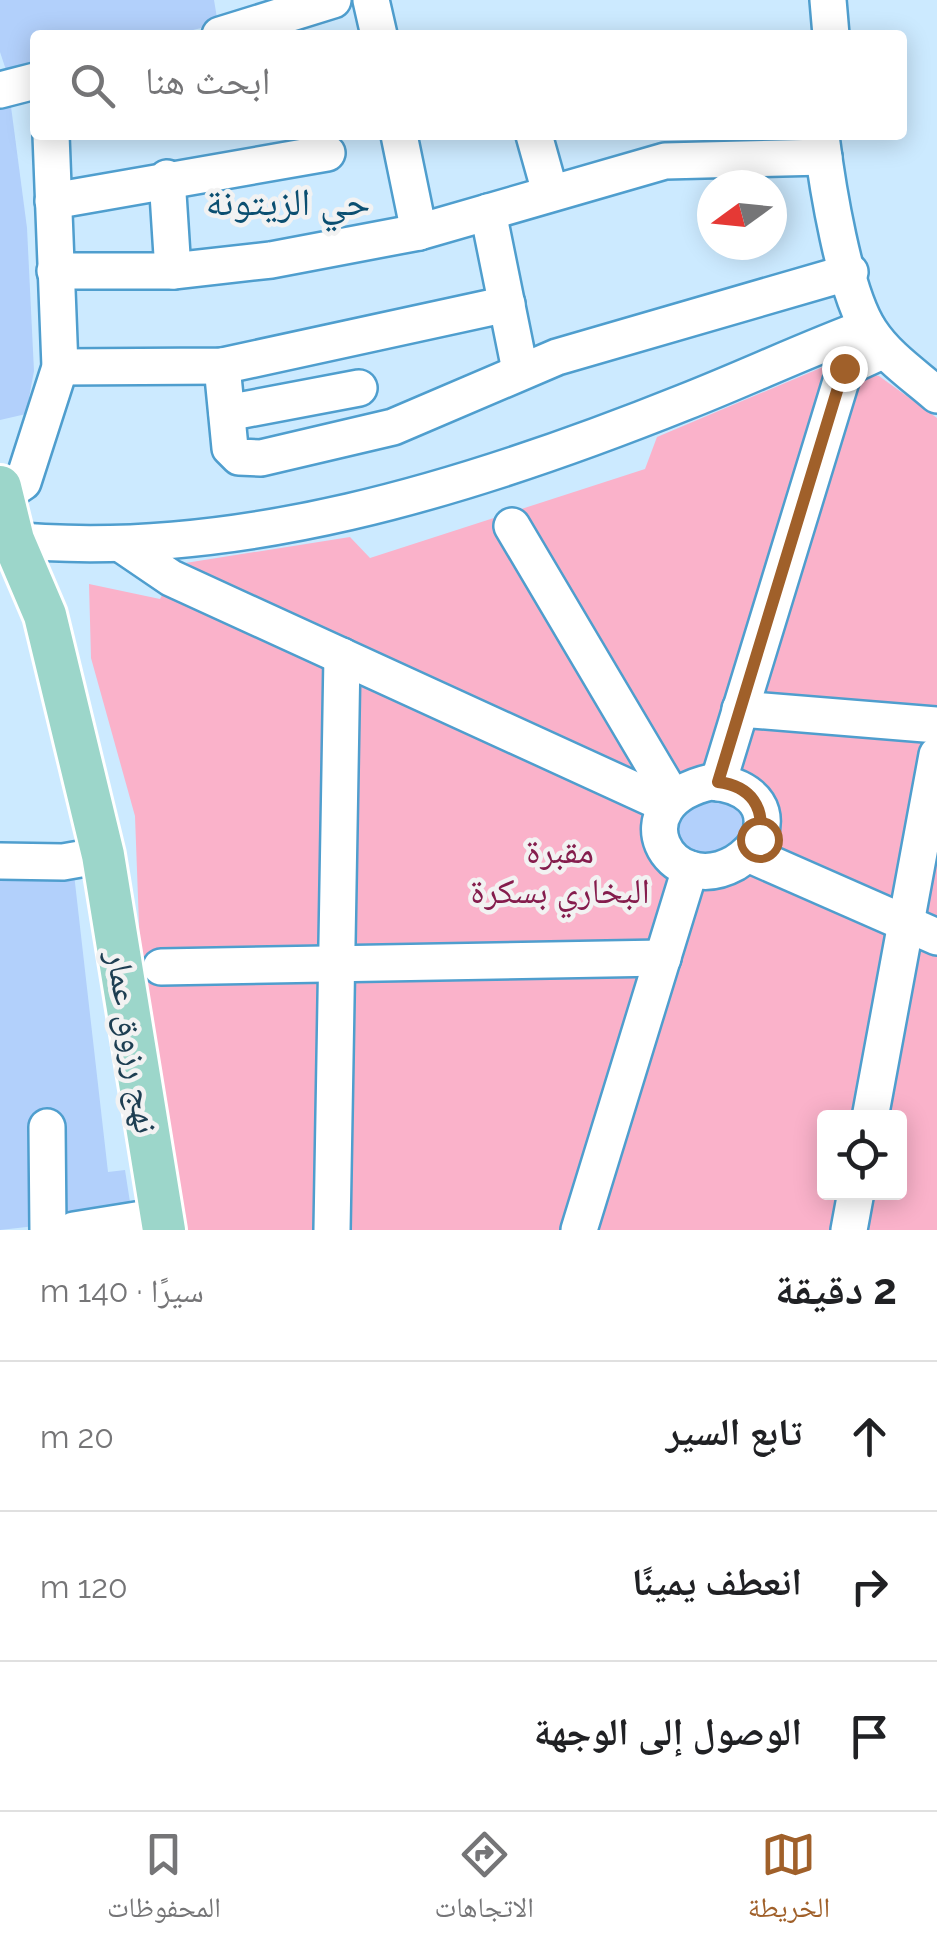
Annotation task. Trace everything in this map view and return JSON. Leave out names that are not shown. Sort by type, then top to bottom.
[{"type":"main road","points":[[2,491],[4,539],[16,616],[92,857]]},
{"type":"main road","points":[[4,539],[45,615],[92,857]]},
{"type":"main road","name":"نهج رزوق عمار","points":[[92,857],[153,1224]]},
{"type":"street","points":[[244,24],[332,0]]},
{"type":"street","points":[[371,0],[377,30]]},
{"type":"street","points":[[828,0],[830,30]]},
{"type":"street","points":[[0,90],[30,82]]},
{"type":"street","points":[[2,491],[24,482],[60,366],[51,140]]},
{"type":"street","points":[[400,140],[420,232]]},
{"type":"street","points":[[535,140],[550,192]]},
{"type":"street","points":[[56,271],[173,270],[289,258],[420,232],[665,161],[823,146],[850,272],[876,338],[937,394]]},
{"type":"street","points":[[53,200],[167,178],[278,147],[327,153]]},
{"type":"street","points":[[167,178],[173,270]]},
{"type":"street","points":[[488,212],[520,370]]},
{"type":"street","points":[[222,366],[233,453],[261,458],[429,414],[520,370],[631,333],[850,272]]},
{"type":"street","points":[[60,366],[222,366],[507,304]]},
{"type":"street","points":[[4,539],[121,544],[326,516],[487,475],[688,401],[876,338]]},
{"type":"street","points":[[718,782],[844,368],[876,338]]},
{"type":"street","points":[[228,412],[359,388]]},
{"type":"street","points":[[512,526],[670,801]]},
{"type":"street","points":[[121,544],[172,578],[670,801]]},
{"type":"street","points":[[332,1230],[342,656]]},
{"type":"street","points":[[740,709],[937,725]]},
{"type":"street","points":[[872,1110],[921,930],[937,755]]},
{"type":"street","points":[[718,782],[748,792],[758,806],[762,822],[759,839],[748,854],[721,868],[690,869],[674,861],[662,848],[658,831],[670,801],[690,786],[718,782]]},
{"type":"street","points":[[748,854],[921,930]]},
{"type":"street","points":[[0,862],[92,857]]},
{"type":"street","points":[[579,1230],[690,869]]},
{"type":"street","points":[[160,967],[664,958]]},
{"type":"street","points":[[47,1127],[48,1230]]},
{"type":"street","points":[[849,1230],[855,1200]]},
{"type":"street","points":[[74,1230],[153,1224]]},
{"type":"green space","name":"مقبرة البخاري بسكرة","points":[[830,364],[879,376],[937,418],[937,1230],[186,1230],[141,979],[135,816],[91,658],[89,584],[160,599],[179,564],[350,537],[370,558],[645,469],[657,437]]},
{"type":"building","points":[[0,0],[214,0],[218,24],[193,30],[30,30],[30,67],[7,73],[0,52]]},
{"type":"building","points":[[10,99],[27,228],[34,371],[26,414],[0,420],[0,100]]},
{"type":"building","points":[[683,799],[738,800],[746,830],[729,858],[682,853],[671,823]]},
{"type":"building","points":[[74,874],[108,1172],[125,1170],[132,1215],[0,1230],[0,875]]},
{"type":"district","name":"حي الزيتونة","points":[[288,202]]},
{"type":"route","points":[[759,839],[762,822],[758,806],[748,792],[718,782],[844,368]]}]
